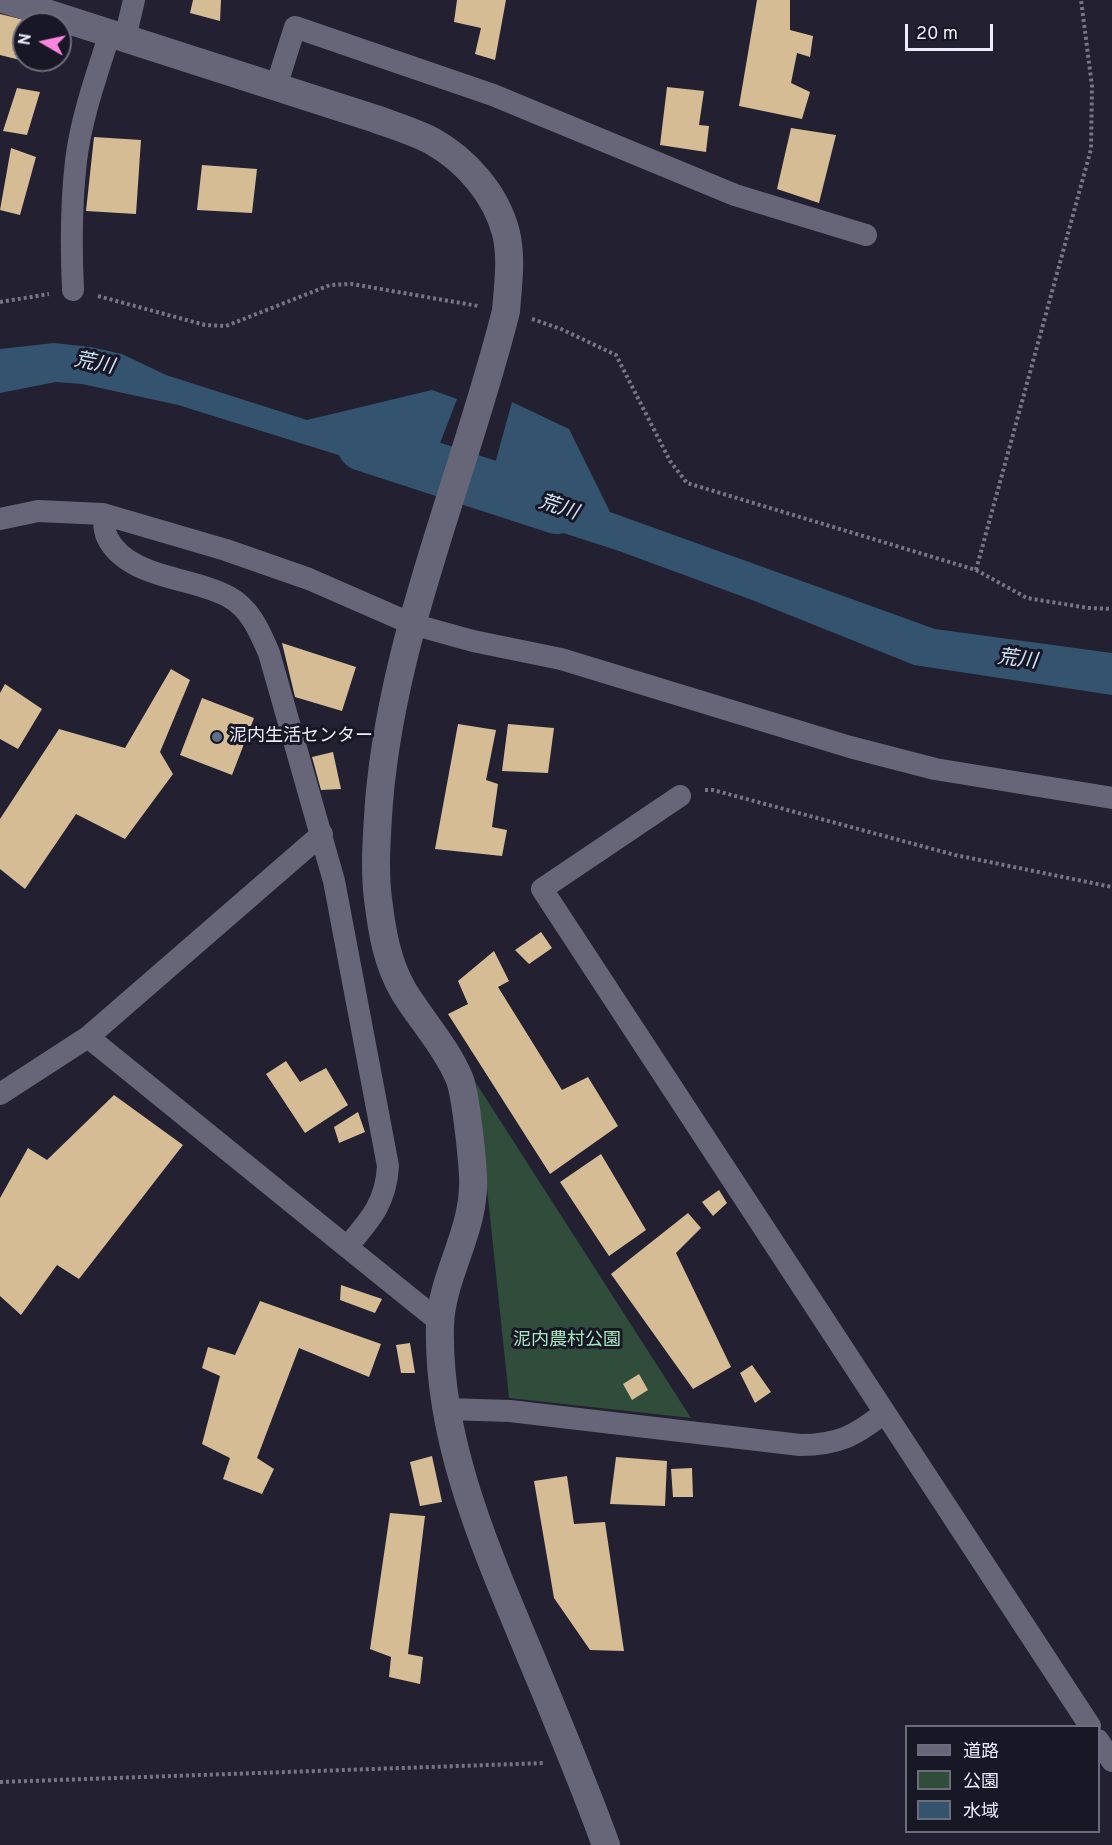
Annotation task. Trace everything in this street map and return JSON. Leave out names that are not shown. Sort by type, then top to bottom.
[{"type":"street","points":[[6,0],[376,119],[432,141],[466,165],[491,197],[506,232],[510,267],[506,311],[414,618],[393,698],[382,767],[376,836],[378,895],[389,961],[402,989],[441,1047],[461,1082],[473,1176],[472,1215],[440,1322],[447,1409],[477,1527],[576,1762],[606,1845]]},
{"type":"street","points":[[73,290],[71,235],[76,160],[93,86],[134,0]]},
{"type":"street","points":[[276,87],[295,27],[493,95],[735,195],[866,235]]},
{"type":"street","points":[[0,519],[38,510],[103,514],[226,549],[473,641],[561,659],[850,747],[935,769],[1112,798]]},
{"type":"street","points":[[103,514],[107,537],[118,551],[140,567],[230,597],[245,610],[257,626],[269,653],[334,881],[388,1166],[387,1186],[380,1205],[347,1247]]},
{"type":"street","points":[[680,796],[542,889],[1089,1725]]},
{"type":"street","points":[[0,1094],[88,1037],[322,834]]},
{"type":"street","points":[[88,1037],[440,1322]]},
{"type":"street","points":[[447,1409],[510,1411],[800,1445],[828,1445],[859,1433],[884,1413]]},
{"type":"street","points":[[1100,1743],[1112,1761]]},
{"type":"path","points":[[976,570],[1090,149],[1092,86],[1081,0]]},
{"type":"path","points":[[0,302],[73,290],[216,326],[226,326],[330,285],[352,284],[506,311],[561,328],[616,355],[670,461],[687,483],[976,570],[1027,598],[1088,608],[1112,609]]},
{"type":"path","points":[[680,796],[695,790],[713,790],[955,855],[1112,887]]},
{"type":"path","points":[[0,1782],[576,1762]]},
{"type":"green space","name":"泥内農村公園","points":[[476,1083],[691,1418],[509,1398]]},
{"type":"water","points":[[54,343],[91,347],[122,354],[166,375],[307,420],[432,390],[457,399],[425,482],[178,405],[82,384],[56,382],[0,393],[0,349]]},
{"type":"water","points":[[512,402],[569,429],[610,512],[935,629],[1112,653],[1112,695],[914,665],[752,600],[619,551],[483,507]]},
{"type":"building","points":[[193,0],[221,0],[220,21],[190,13]]},
{"type":"building","points":[[457,0],[506,0],[495,60],[475,54],[481,28],[454,22]]},
{"type":"building","points":[[757,0],[790,0],[790,30],[813,36],[810,57],[797,53],[791,83],[810,92],[802,119],[739,106]]},
{"type":"building","points":[[0,14],[12,17],[12,58],[0,55]]},
{"type":"building","points":[[667,87],[704,91],[699,125],[709,126],[706,152],[660,145]]},
{"type":"building","points":[[17,88],[40,92],[27,135],[3,131]]},
{"type":"building","points":[[791,128],[836,135],[819,203],[777,189]]},
{"type":"building","points":[[94,137],[141,140],[136,214],[86,211]]},
{"type":"building","points":[[11,148],[36,157],[20,215],[0,210]]},
{"type":"building","points":[[202,165],[257,169],[252,213],[197,210]]},
{"type":"building","points":[[282,643],[356,667],[342,711],[295,697]]},
{"type":"building","points":[[171,669],[190,680],[160,752],[173,774],[125,839],[76,814],[25,889],[0,869],[0,819],[59,729],[125,748]]},
{"type":"building","points":[[5,684],[42,709],[18,749],[0,739],[0,693]]},
{"type":"building","name":"泥内生活センター","points":[[202,698],[254,718],[232,775],[180,755]]},
{"type":"building","points":[[458,724],[496,730],[486,780],[498,784],[492,827],[507,830],[502,856],[435,849]]},
{"type":"building","points":[[508,724],[554,728],[548,773],[502,771]]},
{"type":"building","points":[[333,752],[341,789],[321,790],[312,757]]},
{"type":"building","points":[[541,932],[552,948],[529,964],[515,950]]},
{"type":"building","points":[[494,951],[509,981],[498,987],[562,1090],[588,1077],[618,1126],[550,1174],[448,1014],[468,1004],[458,981]]},
{"type":"building","points":[[286,1061],[300,1082],[326,1068],[348,1105],[305,1133],[266,1074]]},
{"type":"building","points":[[114,1095],[183,1145],[79,1279],[57,1265],[21,1315],[0,1296],[0,1198],[28,1148],[47,1160]]},
{"type":"building","points":[[358,1112],[365,1132],[339,1143],[334,1127]]},
{"type":"building","points":[[601,1154],[646,1230],[609,1256],[560,1182]]},
{"type":"building","points":[[719,1190],[727,1203],[713,1216],[702,1202]]},
{"type":"building","points":[[688,1213],[701,1228],[676,1253],[731,1367],[693,1389],[611,1274]]},
{"type":"building","points":[[341,1285],[382,1299],[375,1313],[340,1300]]},
{"type":"building","points":[[260,1301],[381,1344],[369,1377],[299,1348],[257,1458],[274,1469],[262,1494],[223,1479],[230,1458],[202,1444],[220,1376],[202,1368],[208,1347],[235,1355]]},
{"type":"building","points":[[410,1343],[415,1373],[401,1373],[396,1345]]},
{"type":"building","points":[[752,1365],[771,1392],[755,1403],[740,1373]]},
{"type":"building","points":[[639,1374],[648,1390],[632,1400],[623,1384]]},
{"type":"building","points":[[432,1456],[442,1502],[420,1506],[410,1462]]},
{"type":"building","points":[[616,1457],[667,1461],[665,1506],[610,1504]]},
{"type":"building","points":[[692,1468],[693,1497],[673,1497],[671,1469]]},
{"type":"building","points":[[567,1476],[574,1524],[605,1522],[624,1651],[590,1650],[554,1598],[534,1481]]},
{"type":"building","points":[[390,1513],[425,1516],[408,1654],[423,1657],[420,1684],[389,1677],[391,1657],[370,1649]]},
{"type":"waterway","name":"荒川","points":[[363,445],[557,508]]},
{"type":"place","name":"泥内生活センター","points":[[217,737]]}]
